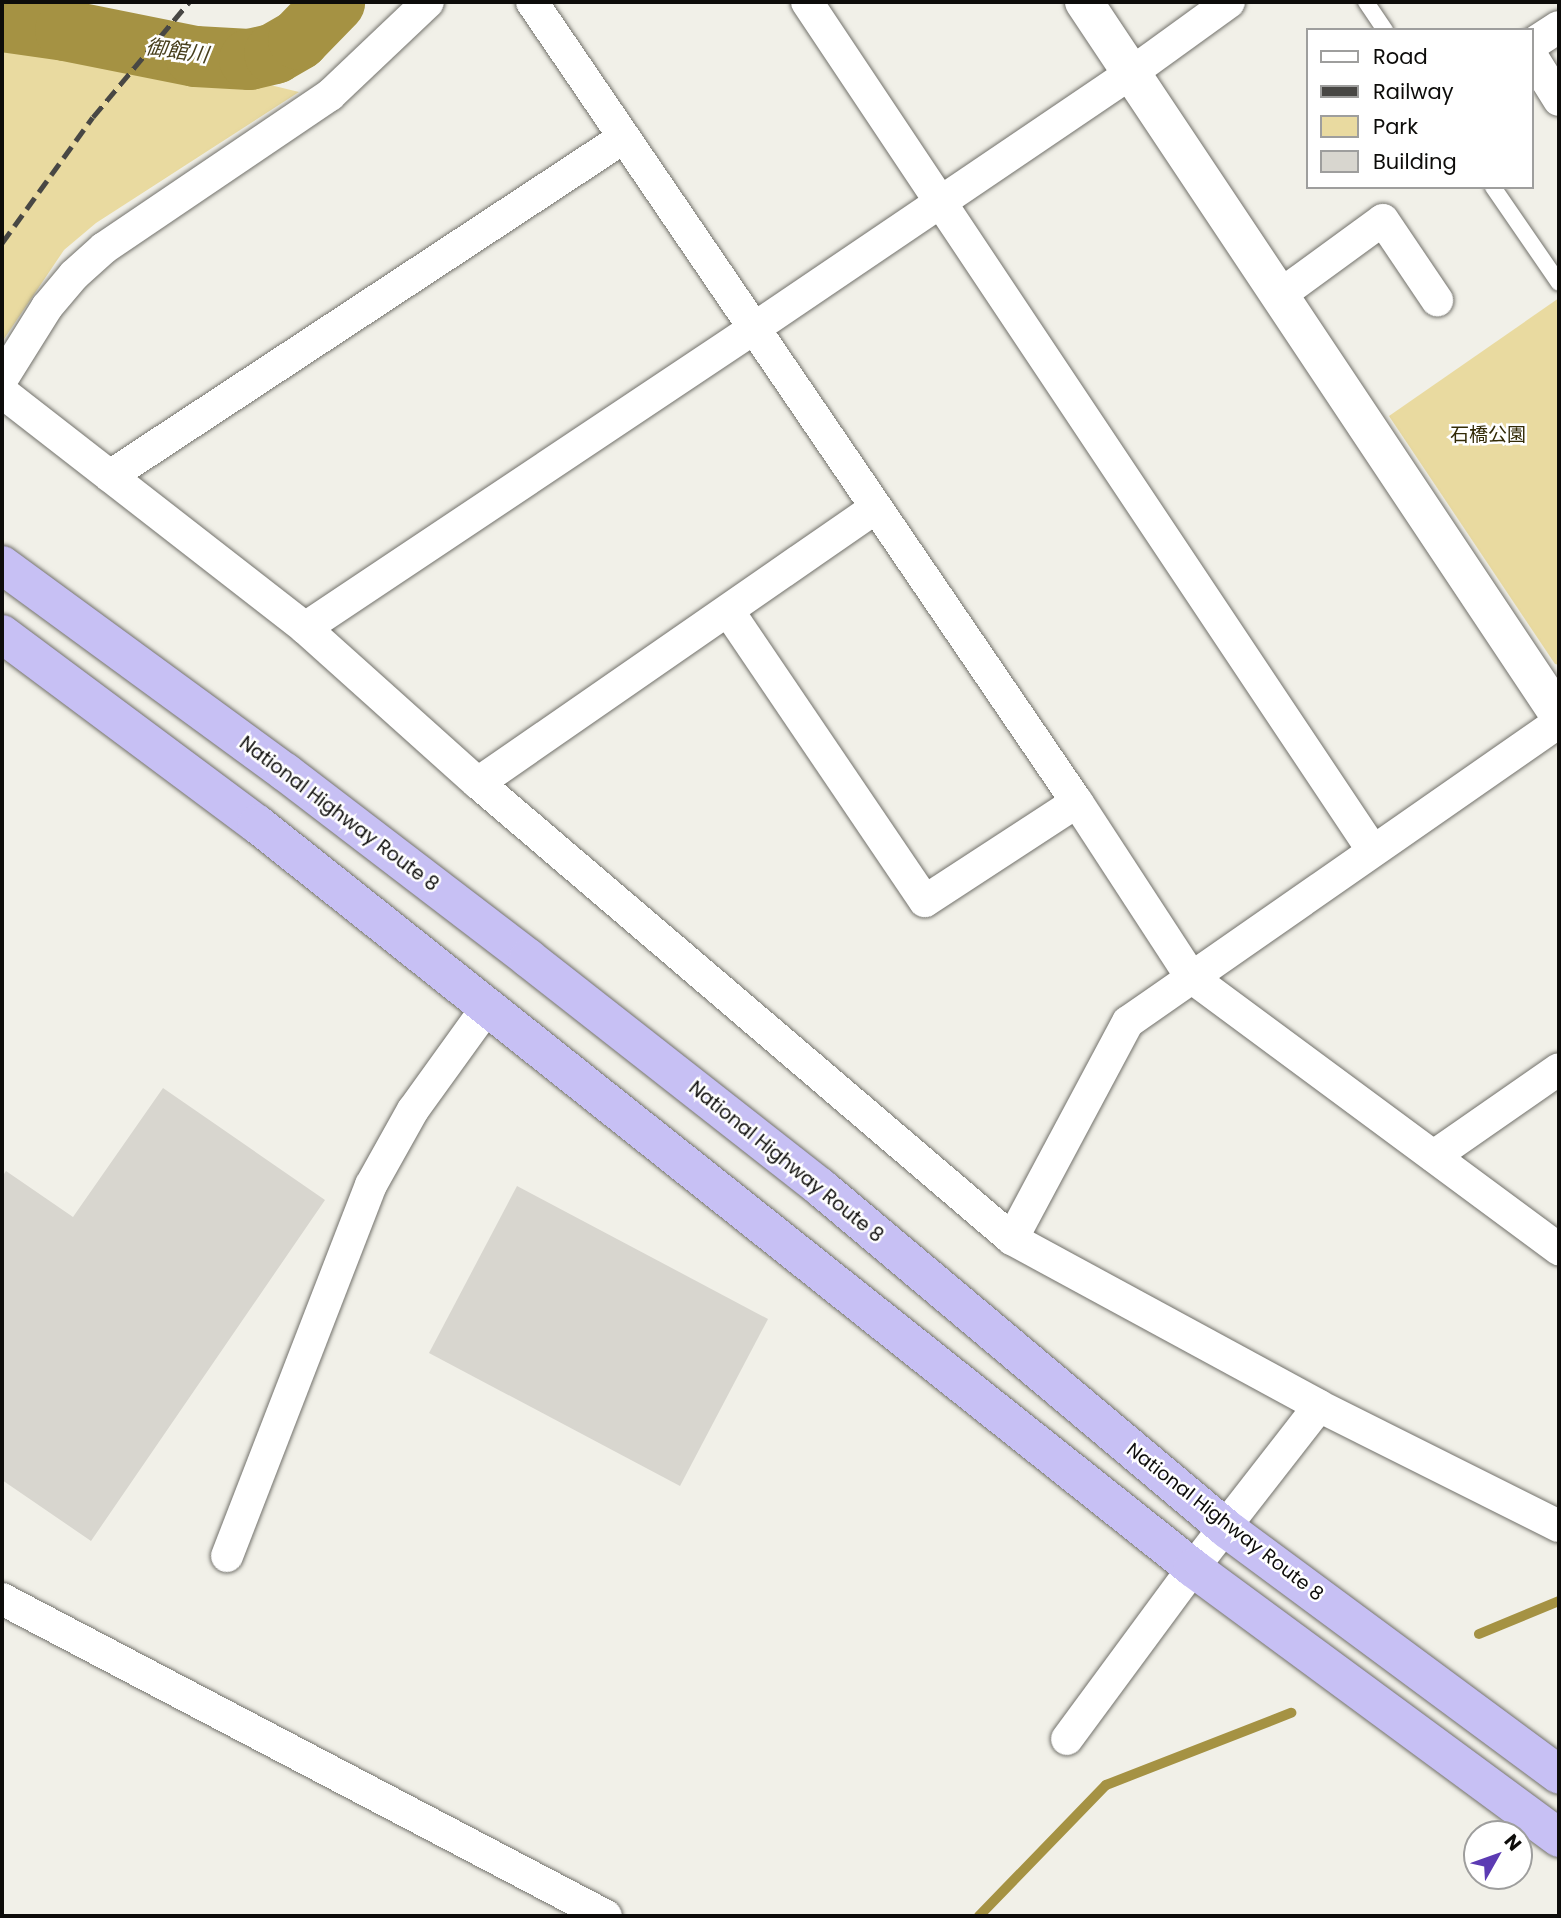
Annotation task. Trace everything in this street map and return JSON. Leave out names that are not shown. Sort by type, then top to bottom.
[{"type":"highway","name":"National Highway Route 8","points":[[2,565],[285,772],[528,958],[820,1187],[1227,1529],[1559,1775]]},
{"type":"highway","points":[[2,634],[257,824],[1193,1568],[1559,1838]]},
{"type":"street","points":[[2,379],[47,307],[94,257],[330,95],[428,2]]},
{"type":"street","points":[[532,2],[1077,802],[1191,977],[1559,1249]]},
{"type":"street","points":[[807,2],[942,200],[1374,851]]},
{"type":"street","points":[[1084,2],[1559,715]]},
{"type":"street","points":[[305,628],[754,330],[1131,73],[1229,2]]},
{"type":"street","points":[[1533,44],[1559,27]]},
{"type":"street","points":[[1533,58],[1559,100]]},
{"type":"street","points":[[110,476],[623,138]]},
{"type":"street","points":[[1280,295],[1383,220],[1437,300]]},
{"type":"street","points":[[2,392],[305,628],[478,783],[1012,1239],[1319,1406],[1559,1526]]},
{"type":"street","points":[[478,783],[729,612],[875,508]]},
{"type":"street","points":[[729,612],[925,901],[1077,802]]},
{"type":"street","points":[[1012,1239],[1128,1022],[1559,722]]},
{"type":"street","points":[[227,1556],[370,1185],[413,1110],[488,1006]]},
{"type":"street","points":[[1434,1156],[1559,1069]]},
{"type":"street","points":[[1067,1739],[1193,1568],[1227,1529],[1319,1406]]},
{"type":"street","points":[[2,1599],[606,1916]]},
{"type":"lane","points":[[1366,2],[1384,28]]},
{"type":"lane","points":[[1494,189],[1559,283]]},
{"type":"green space","points":[[2,39],[230,75],[299,92],[96,223],[64,250],[2,342]]},
{"type":"green space","name":"石橋公園","points":[[1559,298],[1559,665],[1555,664],[1389,416]]},
{"type":"building","points":[[163,1088],[325,1200],[91,1541],[2,1480],[2,1177],[6,1171],[73,1217]]},
{"type":"building","points":[[517,1186],[768,1319],[680,1486],[429,1353]]},
{"type":"waterway","name":"御館川","points":[[2,21],[65,30],[195,56],[249,59],[274,53],[298,39],[334,2]]},
{"type":"waterway","points":[[1479,1634],[1559,1601]]},
{"type":"waterway","points":[[979,1916],[1106,1785],[1291,1713]]},
{"type":"railway","points":[[2,243],[93,117],[189,2]]}]
